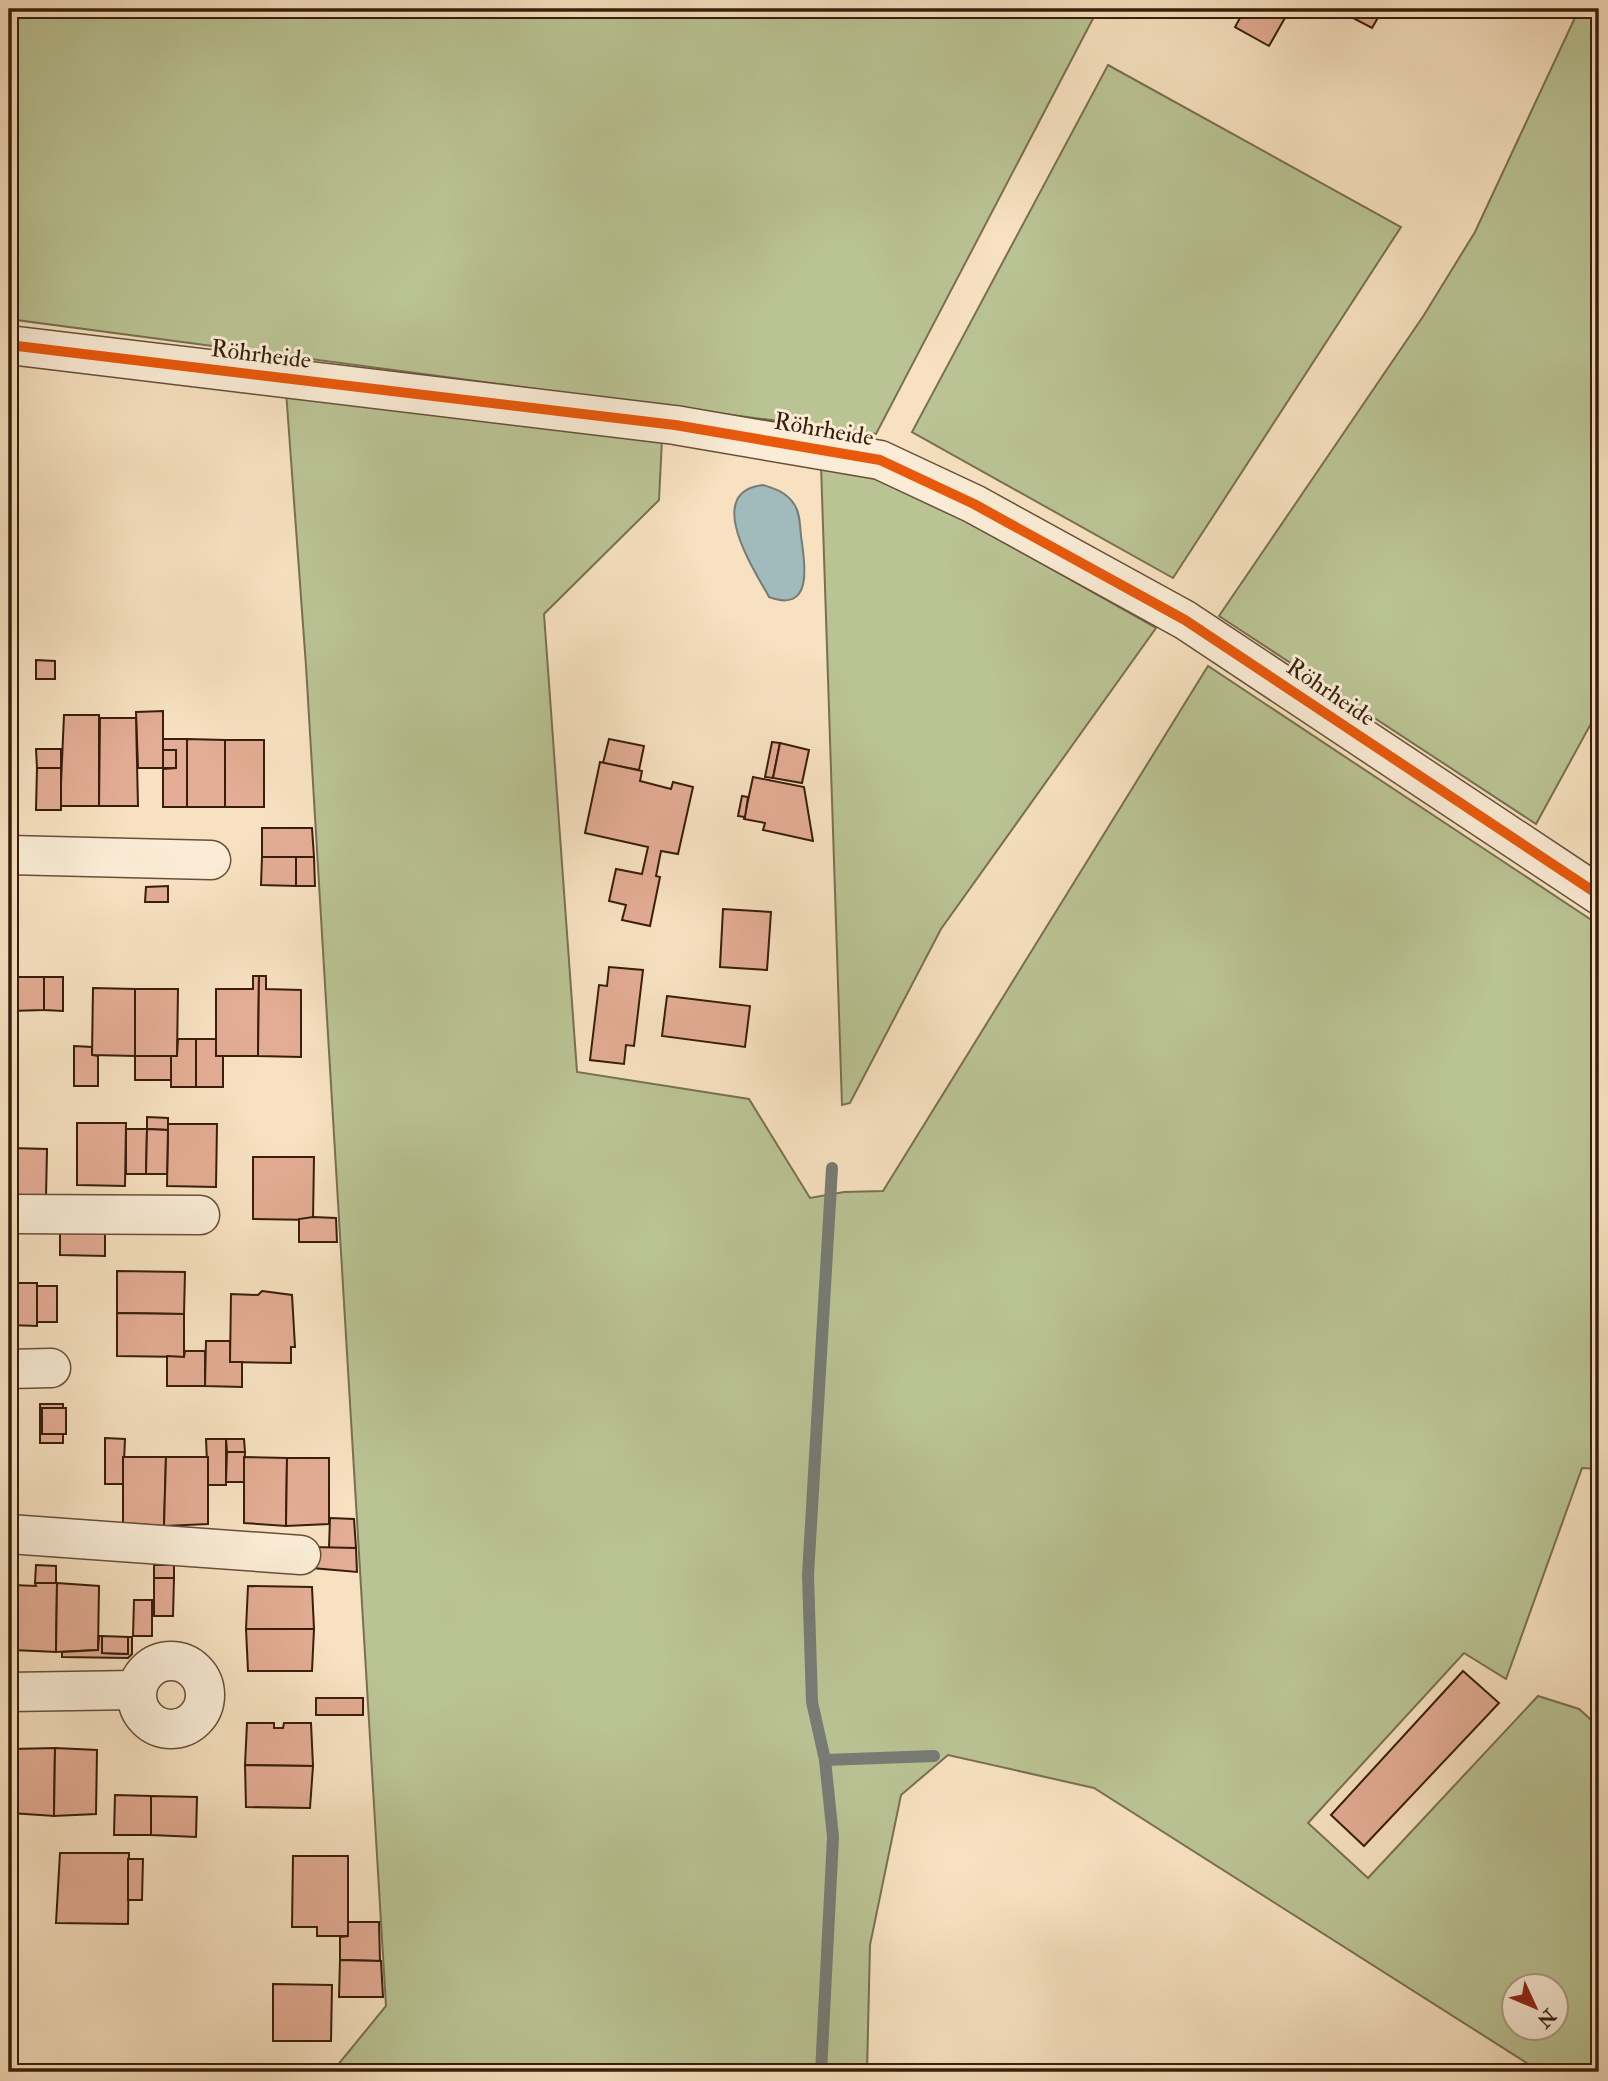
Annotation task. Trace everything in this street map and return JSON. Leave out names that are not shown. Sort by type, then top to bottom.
[{"type":"street","name":"Röhrheide","points":[[9,345],[675,425],[880,460],[974,504],[1185,620],[1599,895]]},
{"type":"street","points":[[9,855],[211,860]]},
{"type":"street","points":[[9,1214],[200,1214]]},
{"type":"street","points":[[9,1369],[51,1368]]},
{"type":"street","points":[[9,1534],[300,1555]]},
{"type":"street","points":[[9,1692],[136,1690]]},
{"type":"green space","points":[[9,9],[1098,9],[876,434],[9,319]]},
{"type":"green space","points":[[1579,9],[1599,9],[1599,709],[1536,824],[1219,616],[1424,315],[1475,232]]},
{"type":"green space","points":[[1108,65],[1401,227],[1173,578],[912,432]]},
{"type":"green space","points":[[286,391],[662,439],[659,500],[544,614],[577,1072],[749,1099],[810,1198],[844,1192],[883,1191],[1208,666],[1599,925],[1599,1469],[1582,1468],[1506,1679],[1464,1653],[1308,1823],[1368,1878],[1538,1696],[1579,1709],[1599,1727],[1599,2072],[1541,2072],[1094,1788],[948,1755],[901,1795],[870,1945],[867,2072],[332,2072],[386,2006],[306,666]]},
{"type":"green space","points":[[821,465],[875,475],[965,520],[1156,628],[941,929],[850,1103],[842,1105]]},
{"type":"water","points":[[763,485],[788,497],[799,515],[804,572],[800,592],[794,598],[783,600],[769,597],[738,534],[734,517],[736,502],[745,491]]},
{"type":"building","points":[[1245,9],[1290,9],[1269,46],[1235,27]]},
{"type":"building","points":[[1336,9],[1383,9],[1372,28]]},
{"type":"building","points":[[36,660],[55,661],[55,679],[36,679]]},
{"type":"building","points":[[163,711],[163,768],[138,768],[136,712]]},
{"type":"building","points":[[9,714],[18,714],[18,783],[9,783]]},
{"type":"building","points":[[64,715],[99,715],[99,806],[60,806]]},
{"type":"building","points":[[100,718],[136,718],[138,806],[99,806]]},
{"type":"building","points":[[163,739],[187,739],[187,807],[163,807],[163,769],[176,768],[176,750],[163,750]]},
{"type":"building","points":[[187,739],[225,740],[225,807],[187,807]]},
{"type":"building","points":[[609,739],[644,746],[639,770],[603,763]]},
{"type":"building","points":[[225,740],[264,740],[264,807],[225,807]]},
{"type":"building","points":[[772,742],[780,743],[773,778],[765,777]]},
{"type":"building","points":[[780,743],[809,750],[802,783],[773,778]]},
{"type":"building","points":[[36,749],[61,749],[61,768],[37,768]]},
{"type":"building","points":[[163,750],[176,750],[176,768],[163,768]]},
{"type":"building","points":[[600,762],[642,771],[640,781],[671,789],[673,782],[693,787],[678,854],[661,851],[656,876],[660,877],[650,926],[622,920],[626,905],[609,901],[616,869],[642,874],[648,847],[585,833]]},
{"type":"building","points":[[37,768],[61,768],[61,810],[36,810]]},
{"type":"building","points":[[753,777],[804,787],[813,841],[763,830],[765,823],[744,819]]},
{"type":"building","points":[[742,796],[748,797],[745,817],[738,816]]},
{"type":"building","points":[[262,828],[312,828],[314,857],[262,857]]},
{"type":"building","points":[[262,857],[296,857],[296,886],[261,885]]},
{"type":"building","points":[[296,857],[314,857],[315,886],[296,886]]},
{"type":"building","points":[[168,886],[168,902],[145,902],[146,887]]},
{"type":"building","points":[[723,909],[771,912],[767,970],[720,967]]},
{"type":"building","points":[[609,967],[643,970],[634,1046],[626,1045],[624,1064],[590,1060],[599,985],[607,986]]},
{"type":"building","points":[[253,976],[259,976],[258,1056],[216,1056],[216,989],[253,989]]},
{"type":"building","points":[[259,976],[266,976],[266,989],[301,990],[301,1057],[258,1056]]},
{"type":"building","points":[[9,977],[44,977],[44,1010],[9,1011]]},
{"type":"building","points":[[44,977],[63,977],[63,1011],[44,1010]]},
{"type":"building","points":[[93,988],[135,989],[135,1056],[92,1055]]},
{"type":"building","points":[[135,989],[178,989],[177,1056],[135,1056]]},
{"type":"building","points":[[667,996],[750,1006],[745,1047],[662,1036]]},
{"type":"building","points":[[178,1039],[196,1039],[196,1087],[171,1087],[171,1056],[177,1056]]},
{"type":"building","points":[[196,1039],[216,1039],[216,1056],[223,1056],[223,1087],[196,1087]]},
{"type":"building","points":[[74,1046],[92,1047],[92,1055],[98,1056],[98,1086],[74,1086]]},
{"type":"building","points":[[135,1056],[171,1056],[171,1080],[135,1080]]},
{"type":"building","points":[[147,1117],[168,1118],[168,1130],[147,1129]]},
{"type":"building","points":[[77,1123],[126,1123],[125,1186],[77,1185]]},
{"type":"building","points":[[168,1124],[217,1124],[216,1187],[167,1186]]},
{"type":"building","points":[[126,1129],[147,1129],[146,1174],[126,1174]]},
{"type":"building","points":[[147,1129],[168,1130],[167,1174],[146,1174]]},
{"type":"building","points":[[11,1148],[47,1149],[46,1198],[10,1197]]},
{"type":"building","points":[[253,1157],[314,1157],[313,1220],[253,1219]]},
{"type":"building","points":[[336,1218],[337,1242],[299,1242],[299,1219]]},
{"type":"building","points":[[60,1228],[105,1229],[105,1256],[60,1255]]},
{"type":"building","points":[[117,1271],[185,1272],[184,1314],[117,1313]]},
{"type":"building","points":[[9,1283],[37,1283],[37,1326],[9,1325]]},
{"type":"building","points":[[37,1286],[57,1286],[57,1322],[37,1322]]},
{"type":"building","points":[[262,1291],[292,1295],[295,1347],[291,1347],[291,1363],[230,1362],[231,1294],[258,1295]]},
{"type":"building","points":[[117,1313],[184,1314],[184,1357],[117,1356]]},
{"type":"building","points":[[206,1341],[230,1341],[230,1362],[242,1362],[242,1387],[205,1386]]},
{"type":"building","points":[[185,1351],[205,1351],[205,1386],[167,1386],[167,1356],[184,1357]]},
{"type":"building","points":[[40,1404],[63,1404],[63,1408],[42,1408],[42,1434],[63,1434],[63,1443],[40,1443]]},
{"type":"building","points":[[42,1408],[66,1408],[66,1434],[42,1434]]},
{"type":"building","points":[[9,1436],[12,1436],[11,1513],[9,1513]]},
{"type":"building","points":[[105,1438],[125,1439],[123,1484],[105,1484]]},
{"type":"building","points":[[206,1439],[226,1439],[226,1485],[208,1485]]},
{"type":"building","points":[[226,1439],[244,1439],[245,1452],[227,1452]]},
{"type":"building","points":[[227,1452],[245,1452],[244,1482],[226,1482]]},
{"type":"building","points":[[123,1457],[166,1457],[164,1526],[123,1523]]},
{"type":"building","points":[[166,1457],[208,1457],[208,1524],[164,1526]]},
{"type":"building","points":[[244,1457],[287,1458],[286,1526],[244,1523]]},
{"type":"building","points":[[287,1458],[329,1458],[329,1524],[286,1526]]},
{"type":"building","points":[[330,1518],[354,1519],[356,1548],[329,1548]]},
{"type":"building","points":[[312,1547],[356,1548],[357,1572],[312,1568]]},
{"type":"building","points":[[36,1565],[56,1566],[56,1583],[35,1583]]},
{"type":"building","points":[[154,1565],[174,1565],[174,1578],[154,1578]]},
{"type":"building","points":[[154,1578],[174,1578],[173,1616],[154,1616]]},
{"type":"building","points":[[35,1583],[57,1583],[56,1652],[13,1650],[14,1585],[36,1586]]},
{"type":"building","points":[[57,1583],[99,1586],[98,1650],[56,1652]]},
{"type":"building","points":[[248,1586],[312,1587],[314,1629],[246,1629]]},
{"type":"building","points":[[134,1600],[152,1600],[152,1636],[133,1636]]},
{"type":"building","points":[[246,1629],[314,1629],[312,1671],[248,1671]]},
{"type":"building","points":[[99,1636],[102,1636],[102,1653],[128,1654],[128,1637],[132,1637],[132,1654],[128,1658],[62,1657],[62,1652],[98,1650]]},
{"type":"building","points":[[102,1636],[128,1637],[128,1654],[102,1653]]},
{"type":"building","points":[[1463,1671],[1499,1703],[1364,1846],[1331,1815]]},
{"type":"building","points":[[316,1698],[363,1698],[363,1715],[316,1715]]},
{"type":"building","points":[[247,1723],[274,1723],[274,1728],[283,1728],[284,1723],[311,1723],[313,1766],[245,1765]]},
{"type":"building","points":[[55,1748],[54,1816],[11,1813],[12,1749]]},
{"type":"building","points":[[55,1748],[97,1750],[96,1814],[54,1816]]},
{"type":"building","points":[[245,1765],[313,1766],[310,1808],[246,1807]]},
{"type":"building","points":[[115,1795],[151,1796],[151,1835],[114,1835]]},
{"type":"building","points":[[151,1796],[197,1797],[196,1837],[151,1835]]},
{"type":"building","points":[[60,1853],[129,1853],[128,1924],[56,1923]]},
{"type":"building","points":[[293,1856],[348,1856],[348,1936],[317,1936],[317,1927],[292,1927]]},
{"type":"building","points":[[128,1859],[143,1859],[142,1900],[128,1900]]},
{"type":"building","points":[[348,1922],[379,1922],[380,1961],[340,1960],[340,1937],[348,1936]]},
{"type":"building","points":[[340,1960],[381,1961],[383,1997],[339,1997]]},
{"type":"building","points":[[273,1984],[332,1985],[331,2041],[273,2041]]},
{"type":"waterway","points":[[821,2072],[833,1837],[825,1760],[812,1702],[808,1575],[832,1168]]},
{"type":"waterway","points":[[825,1760],[934,1756]]},
{"type":"cycle path","points":[[9,345],[675,425],[880,460],[974,504],[1185,620],[1599,895]]}]
